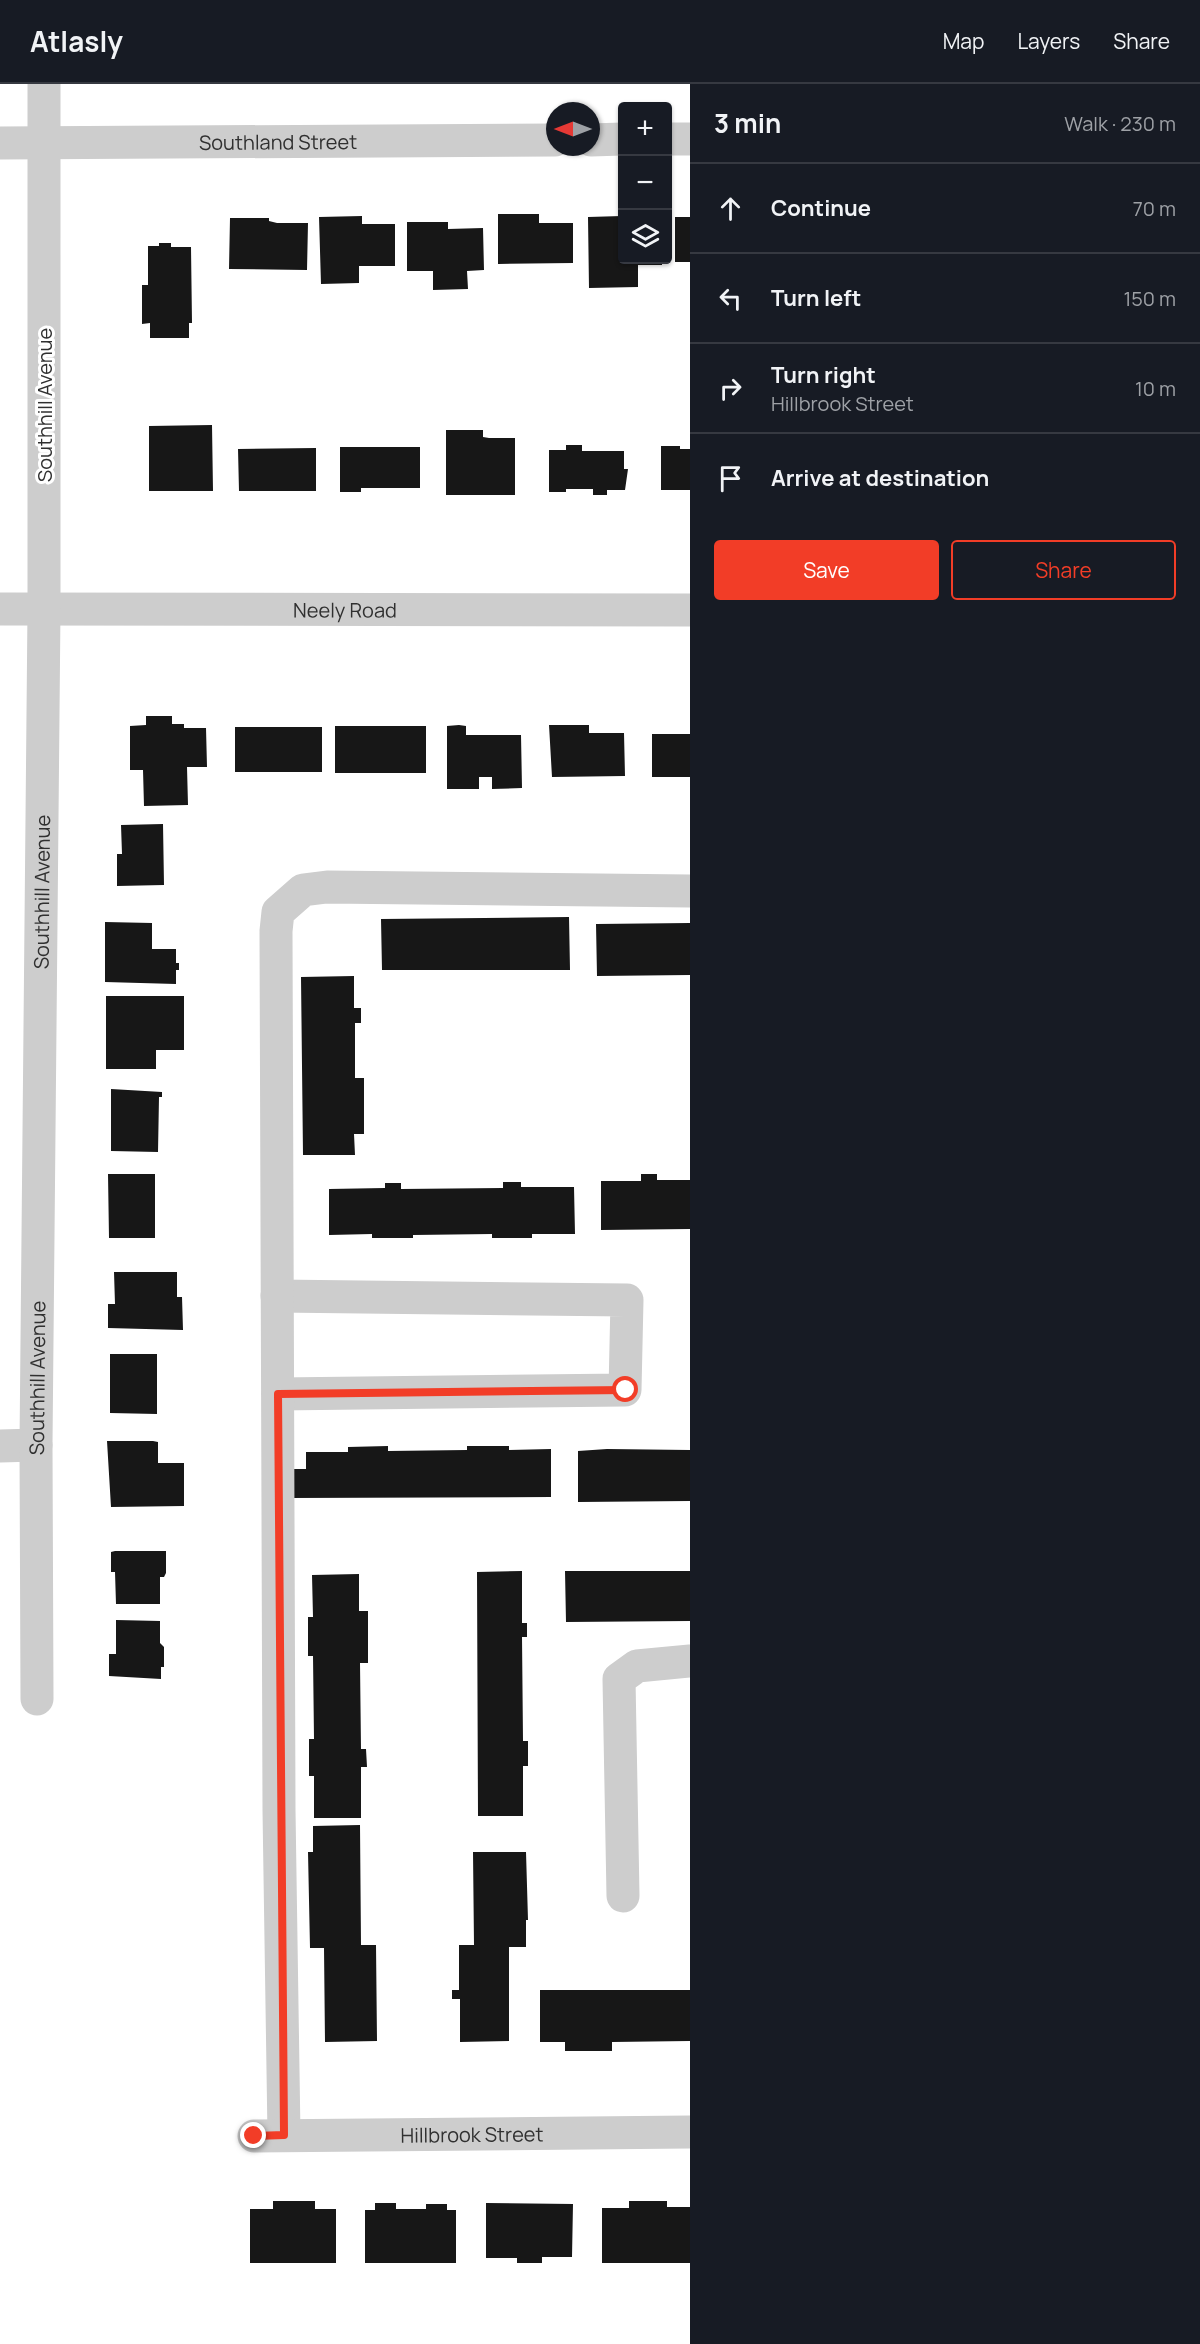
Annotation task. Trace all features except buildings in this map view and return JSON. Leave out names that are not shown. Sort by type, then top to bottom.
[{"type":"street","name":"Southhill Avenue","points":[[37,1699],[36,1445],[44,609],[44,84]]},
{"type":"street","points":[[600,140],[618,139]]},
{"type":"street","points":[[672,139],[690,139]]},
{"type":"street","name":"Southland Street","points":[[0,143],[546,140]]},
{"type":"street","name":"Neely Road","points":[[0,609],[690,610]]},
{"type":"street","points":[[277,1296],[627,1300],[626,1390],[278,1394],[277,1296],[276,931],[278,912],[303,890],[327,887],[690,891]]},
{"type":"street","name":"Hillbrook Street","points":[[278,1394],[269,2135],[690,2132]]},
{"type":"street","points":[[0,1446],[36,1445]]},
{"type":"street","points":[[623,1896],[619,1679],[637,1666],[690,1661]]},
{"type":"route","points":[[254,2136],[284,2135],[279,1810],[278,1394],[626,1390]]}]
